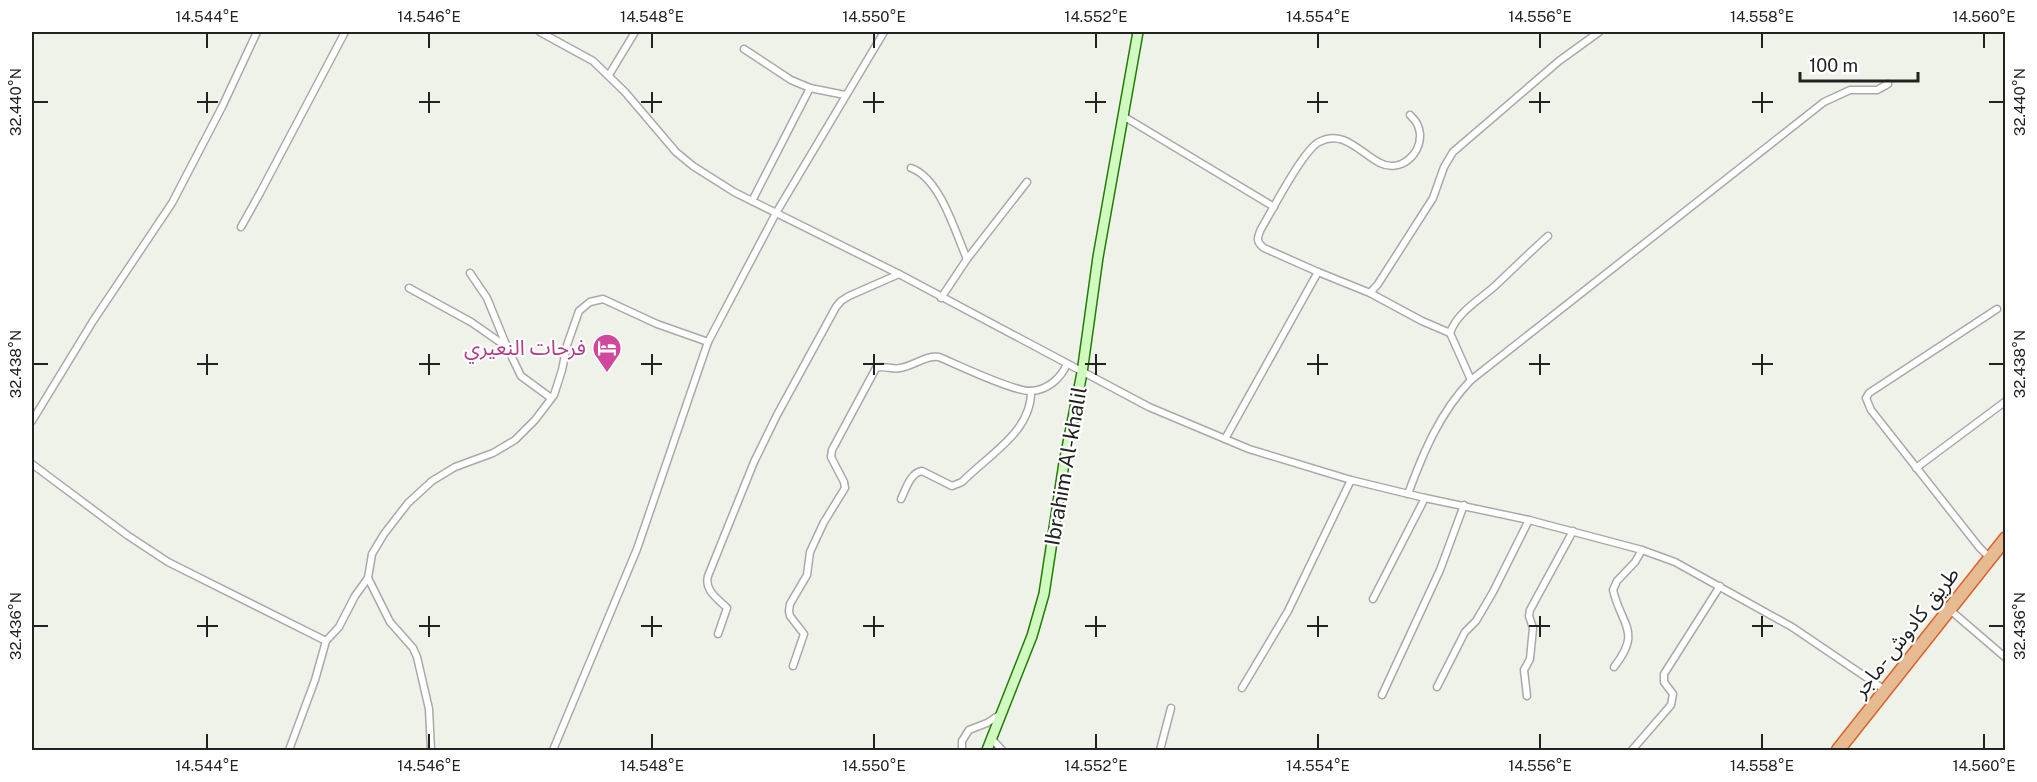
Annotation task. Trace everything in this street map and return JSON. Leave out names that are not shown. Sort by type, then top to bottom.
[{"type":"highway","name":"طريق كادوش -ماجر","points":[[1841,749],[2006,538]]},
{"type":"street","points":[[32,421],[93,321],[172,202],[222,107],[257,32]]},
{"type":"street","points":[[241,227],[345,32]]},
{"type":"street","points":[[540,32],[593,61],[609,75],[676,152],[693,166],[734,192],[898,274],[1149,408],[1249,449],[1351,480],[1573,531],[1642,550],[1675,562],[1801,633],[1885,690]]},
{"type":"street","points":[[609,75],[635,32]]},
{"type":"street","points":[[553,750],[637,549],[708,342],[776,213],[884,32]]},
{"type":"street","name":"Ibrahim Al-khalil","points":[[987,750],[1032,636],[1044,594],[1064,463],[1082,373],[1098,256],[1138,32]]},
{"type":"street","points":[[1370,293],[1433,198],[1444,167],[1453,152],[1559,61],[1599,32]]},
{"type":"street","points":[[744,49],[791,80],[810,88],[845,95]]},
{"type":"street","points":[[1408,494],[1419,464],[1440,420],[1470,380],[1824,102],[1850,90],[1877,90],[1888,84]]},
{"type":"street","points":[[752,201],[810,88]]},
{"type":"street","points":[[1410,115],[1418,122],[1420,135],[1416,153],[1409,161],[1392,165],[1381,164],[1358,147],[1340,138],[1329,138],[1312,147],[1297,167],[1257,238],[1259,244],[1370,293],[1450,333]]},
{"type":"street","points":[[1123,116],[1274,207]]},
{"type":"street","points":[[911,168],[928,177],[938,192],[968,259]]},
{"type":"street","points":[[941,298],[1027,182]]},
{"type":"street","points":[[1470,380],[1450,333],[1452,327],[1462,314],[1548,236]]},
{"type":"street","points":[[1225,439],[1318,272]]},
{"type":"street","points":[[470,273],[487,298],[521,376],[551,398]]},
{"type":"street","points":[[718,634],[727,608],[708,589],[706,583],[754,462],[777,415],[841,301],[898,274]]},
{"type":"street","points":[[410,288],[471,322],[507,347]]},
{"type":"street","points":[[289,750],[315,680],[326,641],[339,627],[355,596],[368,578],[372,554],[384,534],[408,502],[432,482],[454,467],[493,453],[515,440],[535,420],[551,398],[562,370],[567,345],[579,311],[590,302],[603,299],[657,324],[708,342]]},
{"type":"street","points":[[1990,558],[1871,410],[1866,398],[1869,393],[1997,309]]},
{"type":"street","points":[[793,666],[804,634],[790,616],[790,604],[807,575],[810,552],[844,488],[844,482],[831,457],[832,450],[876,368],[882,366],[898,369],[931,356],[939,357],[995,381],[1030,391],[1054,382],[1063,373],[1067,364]]},
{"type":"street","points":[[901,499],[913,475],[917,472],[922,471],[952,486],[962,482],[1013,436],[1031,404],[1030,391]]},
{"type":"street","points":[[1917,468],[2006,401]]},
{"type":"street","points":[[32,464],[127,535],[168,562],[326,641]]},
{"type":"street","points":[[1242,688],[1288,611],[1351,480]]},
{"type":"street","points":[[1373,599],[1425,498]]},
{"type":"street","points":[[1382,694],[1440,570],[1464,505]]},
{"type":"street","points":[[1437,687],[1465,632],[1476,621],[1493,592],[1529,520]]},
{"type":"street","points":[[1527,696],[1524,670],[1530,659],[1533,628],[1529,616],[1530,610],[1573,531]]},
{"type":"street","points":[[1614,667],[1622,657],[1630,635],[1612,590],[1642,550]]},
{"type":"street","points":[[368,578],[390,622],[413,648],[417,657],[429,709],[431,750]]},
{"type":"street","points":[[1632,750],[1671,705],[1673,694],[1664,682],[1664,674],[1720,586]]},
{"type":"street","points":[[1950,610],[2006,658]]},
{"type":"street","points":[[1160,750],[1172,708]]},
{"type":"street","points":[[962,750],[962,741],[969,730],[1002,714]]},
{"type":"street","points":[[992,740],[1002,750]]},
{"type":"place","name":"فرحات النعيري","points":[[607,374]]}]
